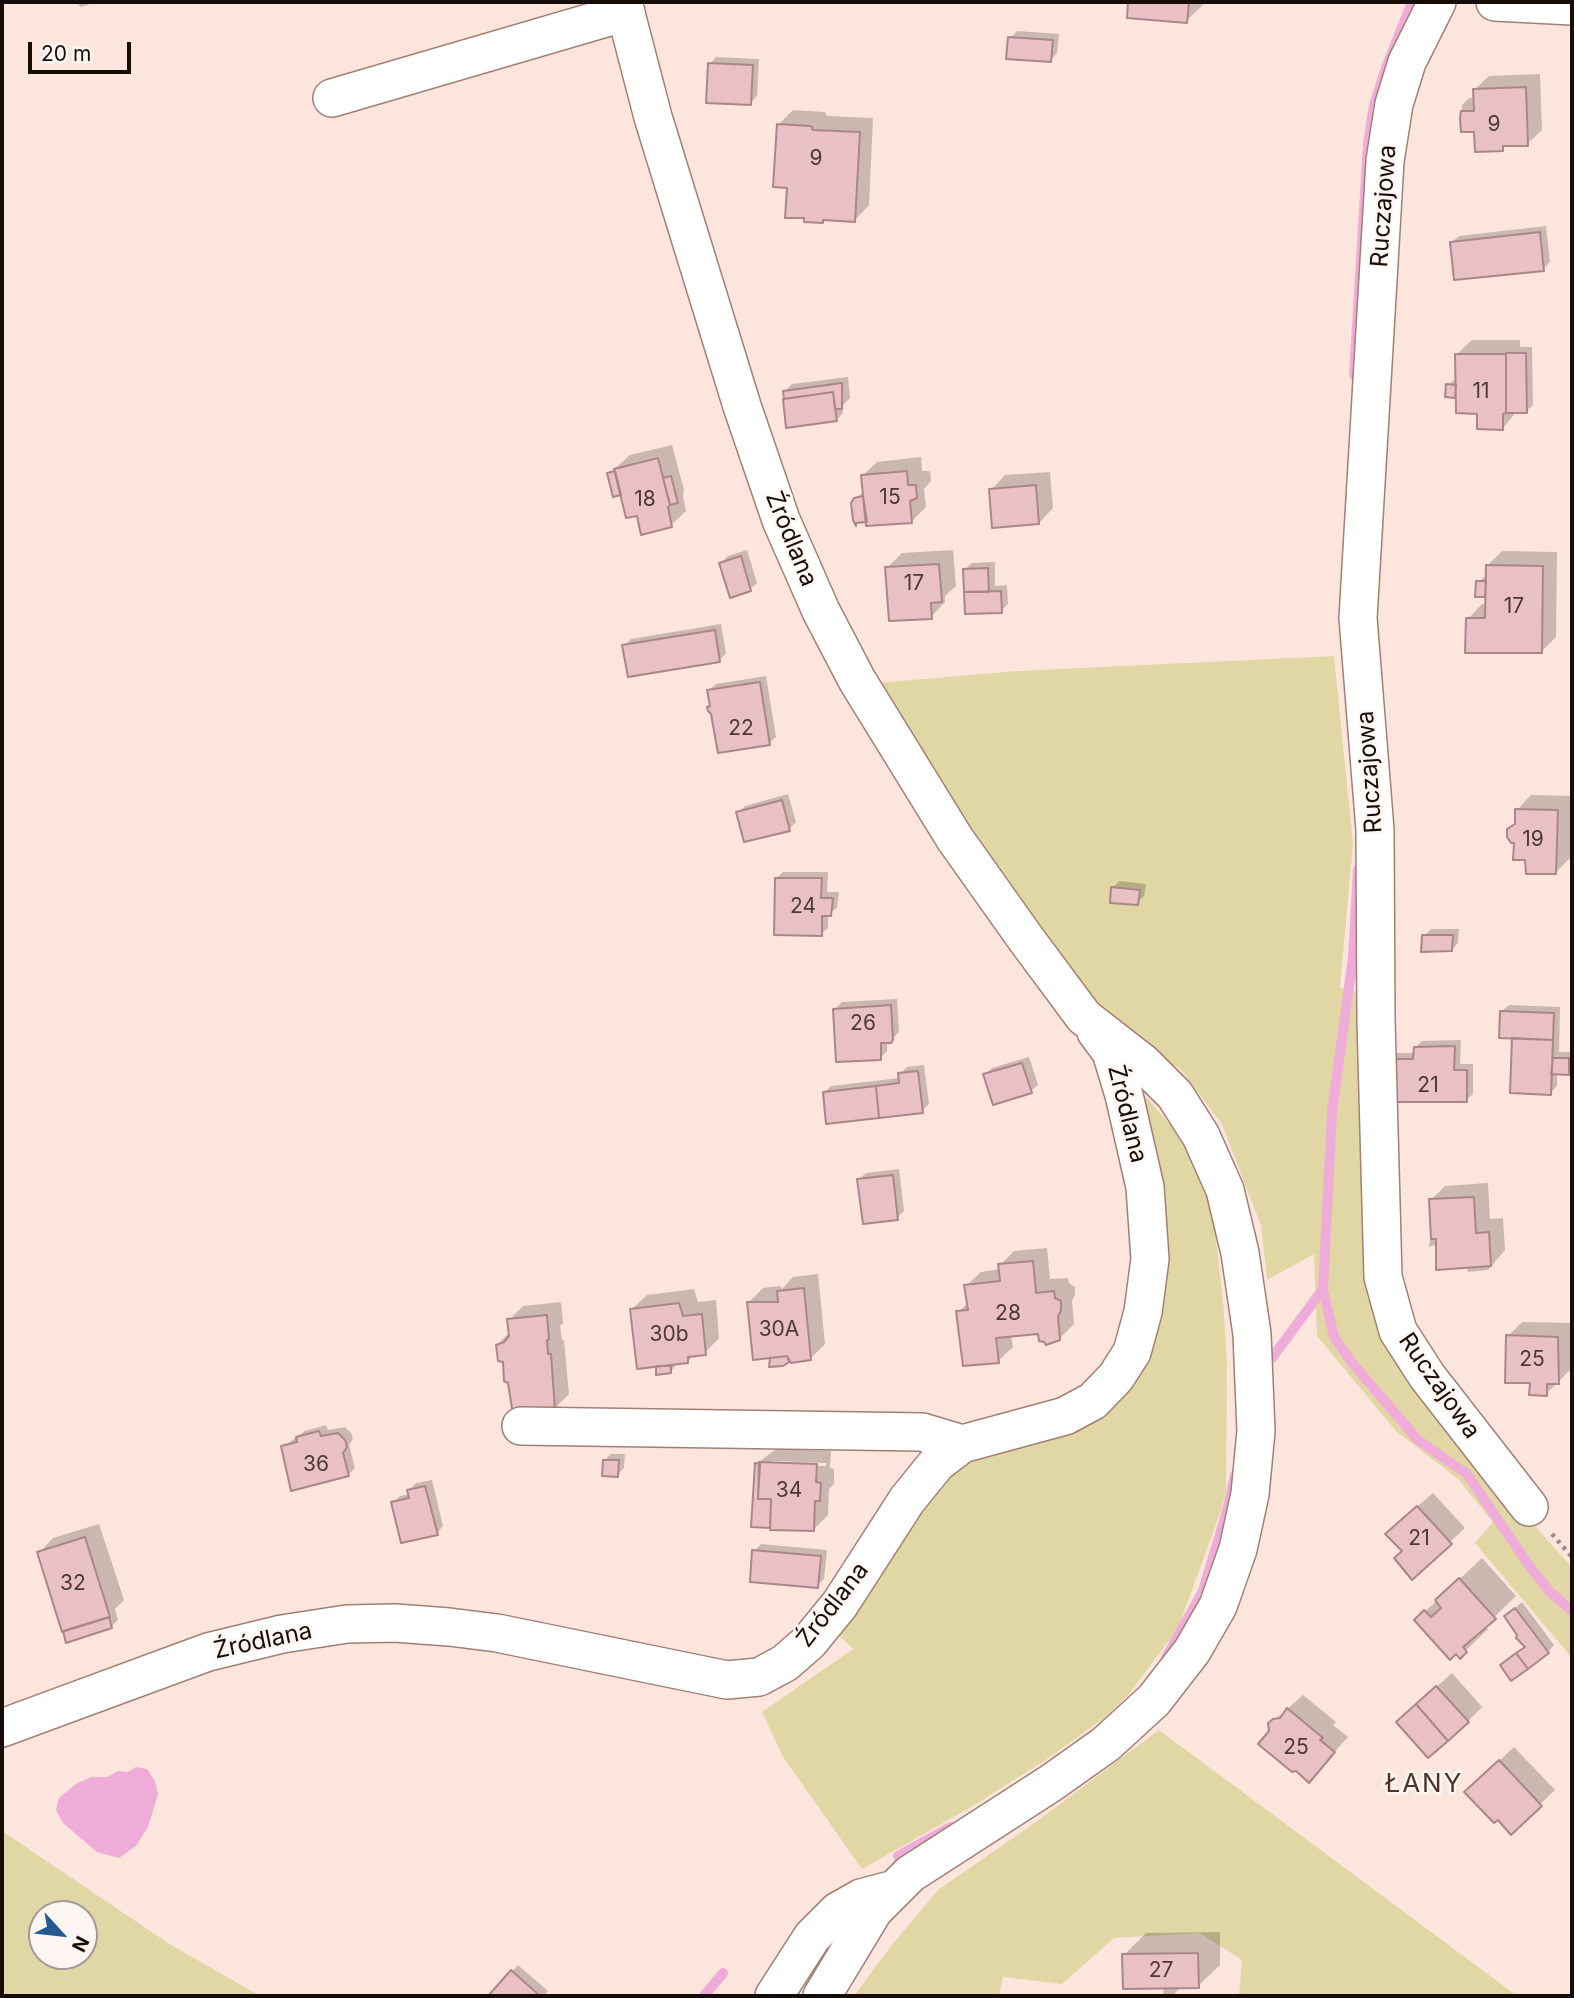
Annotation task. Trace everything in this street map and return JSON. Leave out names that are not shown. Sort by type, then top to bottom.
[{"type":"street","name":"Ruczajowa","points":[[1437,2],[1407,62],[1394,104],[1385,161],[1358,618],[1375,830],[1382,1278],[1398,1331],[1529,1507]]},
{"type":"street","points":[[1495,2],[1572,6]]},
{"type":"street","points":[[332,98],[625,7]]},
{"type":"street","name":"Źródlana","points":[[2,1728],[208,1651],[282,1634],[347,1625],[395,1623],[497,1633],[727,1680],[759,1677],[785,1662],[809,1642],[840,1604],[907,1500],[937,1463],[962,1444],[1065,1416],[1093,1401],[1116,1377],[1132,1352],[1143,1312],[1150,1259],[1145,1187],[1124,1095],[1111,1052],[955,839],[857,680],[821,611],[781,520],[734,382],[653,117],[625,7]]},
{"type":"street","name":"Źródlana","points":[[822,1996],[874,1910],[910,1874],[1051,1783],[1106,1744],[1154,1700],[1192,1651],[1218,1606],[1238,1549],[1250,1494],[1256,1431],[1252,1334],[1240,1253],[1225,1190],[1201,1136],[1175,1095],[1143,1063],[1084,1017]]},
{"type":"street","points":[[521,1426],[922,1432],[962,1444]]},
{"type":"street","points":[[774,1996],[813,1937],[838,1911],[861,1898],[896,1888]]},
{"type":"shaded area","points":[[1334,656],[1353,843],[1340,988],[1363,993],[1373,1298],[1525,1514],[1572,1568],[1572,1658],[1475,1543],[1493,1522],[1458,1479],[1396,1431],[1317,1336],[1314,1254],[1267,1280],[1261,1226],[1222,1124],[1182,1071],[1103,1013],[973,846],[877,683],[1017,671]]},
{"type":"shaded area","points":[[1131,1080],[1184,1140],[1212,1205],[1227,1363],[1226,1490],[1221,1511],[1178,1628],[1129,1694],[1104,1718],[1047,1759],[973,1806],[862,1869],[783,1757],[762,1712],[853,1649],[835,1632],[923,1501],[958,1469],[1135,1381]]},
{"type":"shaded area","points":[[1159,1730],[1517,1996],[1239,1996],[1242,1960],[1200,1933],[1114,1938],[1062,1984],[1003,1977],[999,1996],[854,1996],[938,1890],[1036,1822]]},
{"type":"shaded area","points":[[136,1767],[147,1769],[155,1781],[158,1794],[148,1827],[136,1846],[119,1858],[97,1852],[63,1823],[56,1810],[59,1798],[77,1783],[92,1777],[107,1777],[118,1771],[128,1772]]},
{"type":"shaded area","points":[[2,1831],[168,1943],[260,1996],[2,1996]]},
{"type":"building","points":[[1128,2],[1189,2],[1187,23],[1127,18]]},
{"type":"building","points":[[1008,37],[1053,40],[1051,62],[1006,59]]},
{"type":"building","points":[[708,63],[753,65],[751,105],[706,103]]},
{"type":"building","points":[[1526,87],[1528,146],[1503,146],[1503,151],[1475,152],[1474,132],[1461,132],[1460,119],[1461,111],[1474,111],[1473,89]]},
{"type":"building","points":[[777,124],[811,126],[813,130],[860,132],[855,222],[804,222],[804,218],[785,218],[787,188],[773,187]]},
{"type":"building","points":[[1540,232],[1544,271],[1454,280],[1450,242]]},
{"type":"building","points":[[1506,353],[1526,353],[1527,413],[1506,413]]},
{"type":"building","points":[[1455,354],[1506,354],[1506,413],[1503,414],[1503,430],[1477,429],[1477,414],[1456,413]]},
{"type":"building","points":[[842,383],[842,409],[835,409],[833,392],[784,399],[783,391]]},
{"type":"building","points":[[1446,384],[1456,385],[1455,398],[1445,397]]},
{"type":"building","points":[[833,392],[837,421],[786,428],[783,399]]},
{"type":"building","points":[[658,458],[670,505],[668,507],[672,527],[641,535],[637,516],[626,518],[614,469]]},
{"type":"building","points":[[615,471],[621,495],[613,497],[607,473]]},
{"type":"building","points":[[907,471],[908,485],[916,485],[917,498],[910,501],[912,523],[866,526],[861,475]]},
{"type":"building","points":[[671,476],[678,503],[670,505],[663,478]]},
{"type":"building","points":[[1036,485],[1039,524],[992,528],[989,489]]},
{"type":"building","points":[[863,496],[867,522],[856,523],[856,526],[851,503],[854,498]]},
{"type":"building","points":[[741,556],[751,591],[730,598],[719,563]]},
{"type":"building","points":[[939,564],[942,602],[931,603],[932,619],[889,621],[885,567]]},
{"type":"building","points":[[1486,565],[1543,566],[1542,653],[1465,653],[1466,618],[1485,618]]},
{"type":"building","points":[[988,568],[989,592],[964,592],[963,569]]},
{"type":"building","points":[[1476,581],[1486,581],[1485,597],[1475,597]]},
{"type":"building","points":[[1001,591],[1002,613],[965,614],[964,592]]},
{"type":"building","points":[[715,630],[720,662],[628,677],[622,645]]},
{"type":"building","points":[[760,682],[770,745],[718,753],[711,714],[707,707],[710,706],[707,690]]},
{"type":"building","points":[[782,800],[790,831],[744,842],[736,812]]},
{"type":"building","points":[[1515,809],[1558,810],[1556,874],[1526,874],[1525,860],[1513,860],[1514,843],[1507,837],[1507,829],[1515,824]]},
{"type":"building","points":[[775,878],[822,878],[821,898],[833,898],[831,916],[822,916],[822,936],[774,935]]},
{"type":"building","points":[[1111,887],[1140,890],[1138,905],[1110,903]]},
{"type":"building","points":[[1422,935],[1453,935],[1452,951],[1421,952]]},
{"type":"building","points":[[891,1005],[893,1040],[891,1043],[881,1043],[881,1060],[836,1062],[833,1009]]},
{"type":"building","points":[[1500,1011],[1554,1013],[1553,1040],[1499,1038]]},
{"type":"building","points":[[1512,1038],[1553,1040],[1551,1095],[1510,1093]]},
{"type":"building","points":[[1455,1046],[1454,1070],[1467,1070],[1467,1102],[1388,1102],[1388,1059],[1413,1059],[1414,1047]]},
{"type":"building","points":[[1553,1058],[1569,1058],[1569,1075],[1551,1074]]},
{"type":"building","points":[[1022,1063],[1032,1093],[993,1105],[983,1074]]},
{"type":"building","points":[[918,1071],[923,1113],[879,1118],[876,1086],[899,1083],[898,1073]]},
{"type":"building","points":[[876,1086],[879,1118],[826,1124],[823,1092]]},
{"type":"building","points":[[893,1175],[898,1220],[863,1224],[857,1179]]},
{"type":"building","points":[[1474,1197],[1476,1233],[1489,1232],[1491,1266],[1436,1270],[1436,1239],[1431,1239],[1429,1199]]},
{"type":"building","points":[[1033,1261],[1036,1293],[1054,1291],[1055,1298],[1061,1301],[1058,1317],[1060,1340],[1046,1345],[1039,1341],[1038,1334],[996,1338],[999,1363],[963,1366],[956,1311],[968,1310],[964,1285],[1000,1281],[998,1264]]},
{"type":"building","points":[[804,1288],[811,1360],[791,1363],[787,1356],[753,1360],[747,1302],[778,1302],[777,1291]]},
{"type":"building","points":[[679,1303],[683,1316],[702,1314],[706,1355],[688,1357],[688,1363],[637,1369],[630,1309]]},
{"type":"building","points":[[547,1315],[548,1354],[551,1354],[555,1410],[513,1415],[508,1383],[504,1381],[503,1362],[498,1361],[496,1345],[509,1336],[507,1319]]},
{"type":"building","points":[[1506,1335],[1558,1337],[1559,1384],[1547,1384],[1547,1396],[1529,1395],[1530,1383],[1505,1383]]},
{"type":"building","points":[[787,1356],[789,1362],[783,1366],[769,1367],[770,1358]]},
{"type":"building","points":[[656,1366],[671,1366],[671,1373],[656,1375]]},
{"type":"building","points":[[319,1431],[321,1436],[338,1433],[345,1440],[347,1447],[343,1453],[349,1476],[291,1491],[281,1446],[297,1442],[296,1437]]},
{"type":"building","points":[[603,1460],[619,1460],[618,1477],[602,1476]]},
{"type":"building","points":[[759,1462],[817,1464],[816,1482],[821,1483],[820,1501],[815,1501],[814,1531],[770,1530],[771,1499],[758,1499]]},
{"type":"building","points":[[755,1463],[760,1464],[758,1499],[771,1499],[770,1528],[751,1527]]},
{"type":"building","points":[[425,1486],[438,1535],[401,1543],[391,1502],[409,1498],[407,1490]]},
{"type":"building","points":[[1417,1506],[1452,1544],[1412,1580],[1394,1558],[1402,1551],[1385,1534]]},
{"type":"building","points":[[85,1537],[110,1617],[62,1632],[37,1552]]},
{"type":"building","points":[[752,1550],[821,1556],[818,1588],[750,1582]]},
{"type":"building","points":[[1459,1578],[1496,1619],[1463,1647],[1467,1652],[1460,1659],[1456,1654],[1450,1660],[1414,1620],[1424,1610],[1431,1617],[1441,1608],[1435,1600]]},
{"type":"building","points":[[1515,1608],[1549,1653],[1528,1669],[1516,1653],[1525,1647],[1516,1638],[1517,1635],[1504,1616]]},
{"type":"building","points":[[109,1617],[112,1628],[66,1643],[63,1631]]},
{"type":"building","points":[[1516,1653],[1528,1669],[1511,1681],[1500,1665]]},
{"type":"building","points":[[1436,1686],[1469,1722],[1448,1741],[1416,1704]]},
{"type":"building","points":[[1416,1704],[1448,1741],[1428,1758],[1396,1722]]},
{"type":"building","points":[[1287,1708],[1323,1738],[1320,1740],[1335,1752],[1309,1783],[1258,1744],[1269,1731],[1268,1723],[1280,1718]]},
{"type":"building","points":[[1499,1760],[1542,1806],[1511,1835],[1498,1820],[1494,1823],[1464,1792]]},
{"type":"building","points":[[1198,1953],[1199,1988],[1123,1989],[1122,1954]]},
{"type":"building","points":[[511,1970],[540,1996],[488,1996]]},
{"type":"waterway","points":[[1354,375],[1368,144],[1374,105],[1412,2]]},
{"type":"waterway","points":[[1358,869],[1353,957],[1332,1112],[1323,1289],[1334,1337],[1353,1364],[1418,1440],[1467,1474],[1528,1564],[1550,1592],[1572,1611]]},
{"type":"waterway","points":[[1272,1358],[1323,1289]]},
{"type":"waterway","points":[[1166,1658],[1203,1591],[1235,1475]]},
{"type":"waterway","points":[[898,1856],[951,1827]]},
{"type":"waterway","points":[[704,1996],[723,1973]]},
{"type":"district","name":"ŁANY","points":[[1424,1784]]}]
